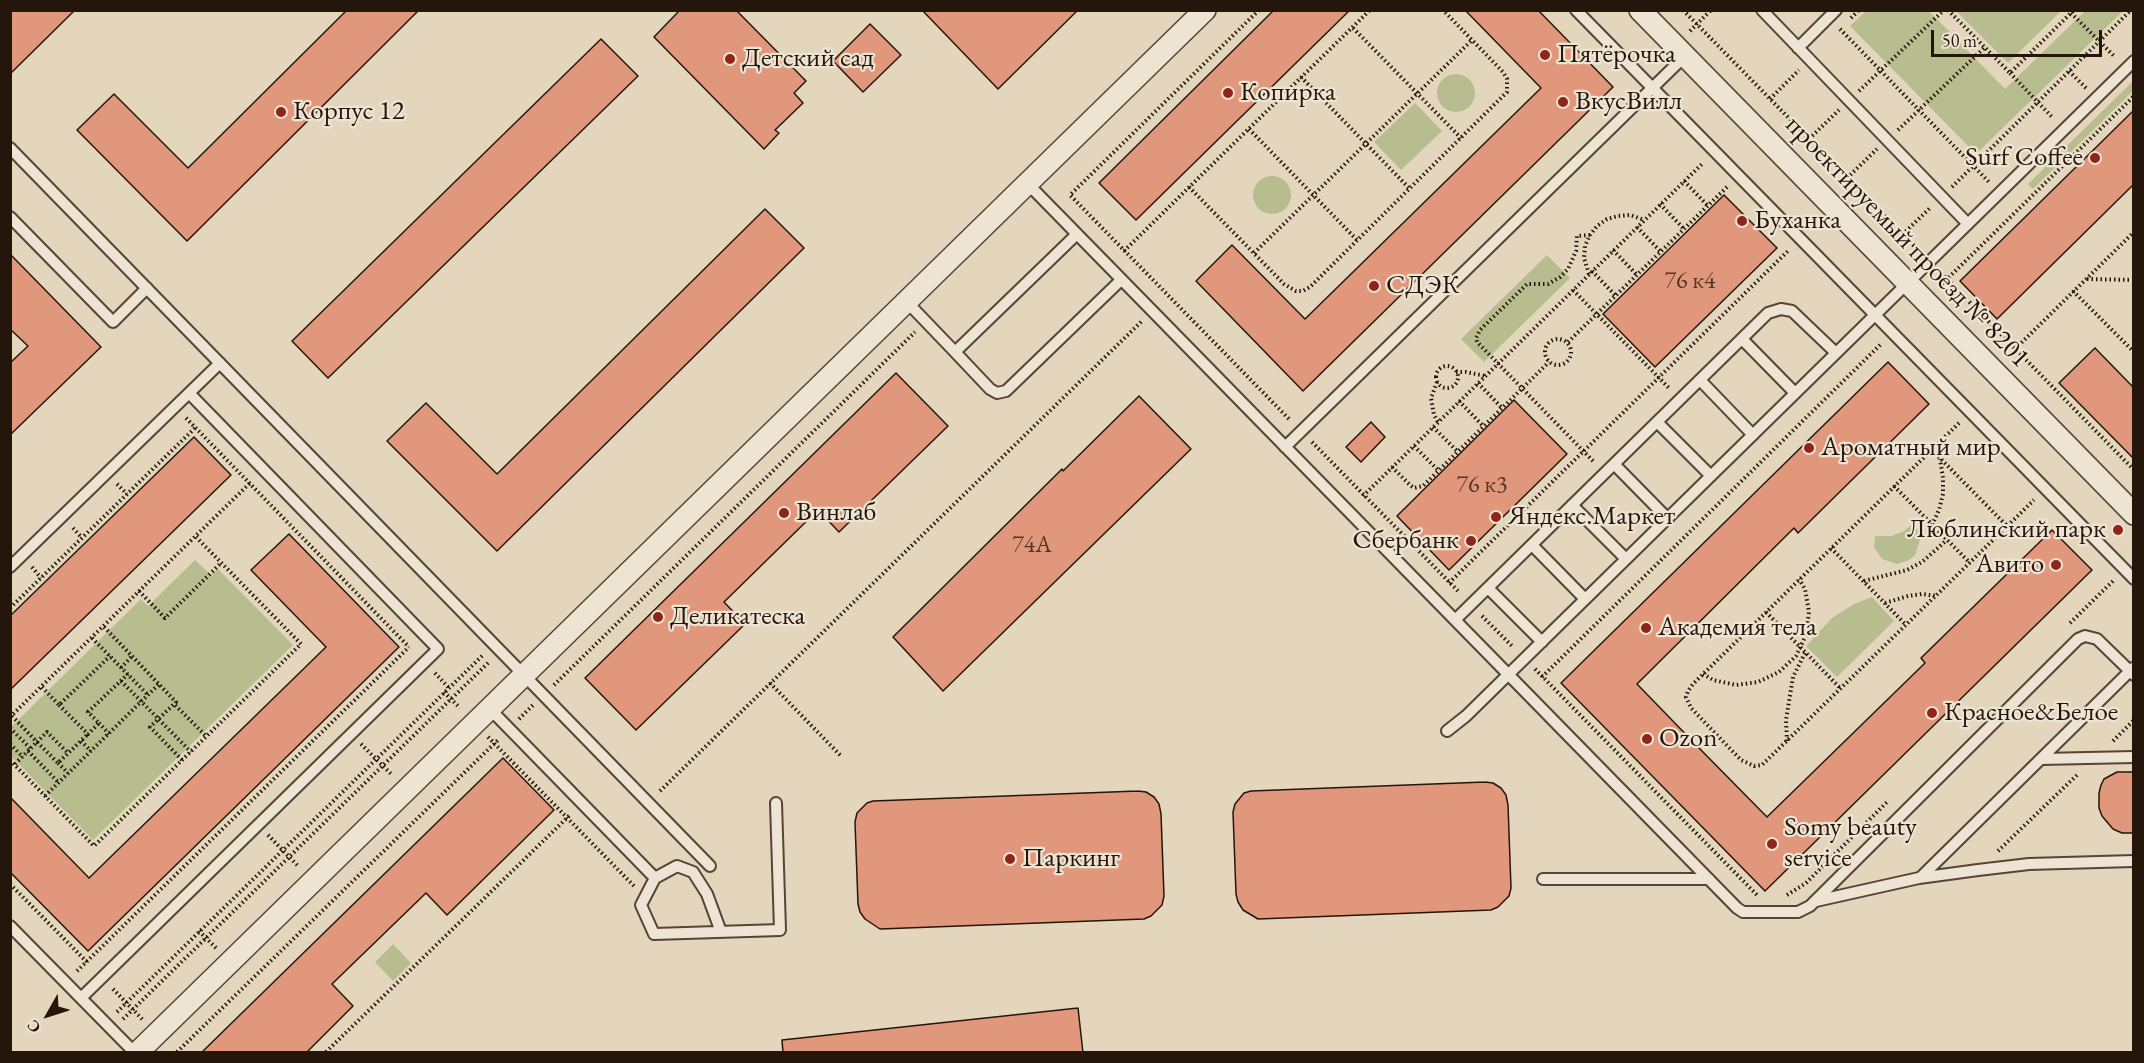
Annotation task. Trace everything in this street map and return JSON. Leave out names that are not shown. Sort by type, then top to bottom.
[{"type":"street","points":[[136,1053],[1205,10]]},
{"type":"street","name":"проектируемый проезд № 8201","points":[[1640,10],[2133,514]]},
{"type":"lane","points":[[1576,10],[2133,579]]},
{"type":"lane","points":[[1762,10],[1968,224]]},
{"type":"lane","points":[[1797,48],[1832,14]]},
{"type":"lane","points":[[1286,447],[1685,56]]},
{"type":"lane","points":[[1447,731],[1456,726],[2130,65]]},
{"type":"lane","points":[[10,148],[710,866]]},
{"type":"lane","points":[[1028,184],[1737,908],[1746,913],[1804,910],[2078,639],[2085,636],[2097,639],[2132,671],[1919,878]]},
{"type":"lane","points":[[10,217],[113,321],[147,288]]},
{"type":"lane","points":[[955,352],[1076,234]]},
{"type":"lane","points":[[907,302],[990,389],[997,393],[1006,391],[1121,280]]},
{"type":"lane","points":[[1455,620],[1768,313],[1786,309],[1800,317],[1836,353]]},
{"type":"lane","points":[[1742,339],[1795,393]]},
{"type":"lane","points":[[10,567],[220,363]]},
{"type":"lane","points":[[1700,380],[1753,435]]},
{"type":"lane","points":[[81,998],[438,649],[189,393]]},
{"type":"lane","points":[[1657,422],[1711,476]]},
{"type":"lane","points":[[1614,464],[1668,519]]},
{"type":"lane","points":[[1572,505],[1626,560]]},
{"type":"lane","points":[[1532,545],[1585,600]]},
{"type":"lane","points":[[1488,588],[1542,642]]},
{"type":"lane","points":[[490,709],[655,878]]},
{"type":"lane","points":[[2041,759],[2133,757]]},
{"type":"lane","points":[[721,932],[707,894],[693,872],[677,866],[655,878],[641,905],[654,934],[721,932],[780,930],[776,803]]},
{"type":"lane","points":[[1815,901],[1919,878],[1978,870],[2029,864],[2133,861]]},
{"type":"lane","points":[[1543,879],[1709,879]]},
{"type":"lane","points":[[10,926],[136,1053]]},
{"type":"path","points":[[1108,267],[1370,10]]},
{"type":"path","points":[[1189,187],[1289,289],[1303,291],[1310,287],[1503,98],[1508,86],[1503,72],[1443,10]]},
{"type":"path","points":[[1683,10],[2133,470]]},
{"type":"path","points":[[1809,139],[1946,10],[2064,129]]},
{"type":"path","points":[[1881,256],[2131,10]]},
{"type":"path","points":[[2010,74],[2073,12],[2100,42],[2130,65]]},
{"type":"path","points":[[1832,14],[1880,71],[2017,211]]},
{"type":"path","points":[[1352,27],[1461,138]]},
{"type":"path","points":[[1254,253],[1472,40]]},
{"type":"path","points":[[1847,178],[1984,48]]},
{"type":"path","points":[[1301,77],[1410,189]]},
{"type":"path","points":[[1925,301],[2133,96]]},
{"type":"path","points":[[1249,129],[1357,240]]},
{"type":"path","points":[[1348,511],[1714,151]]},
{"type":"path","points":[[1568,342],[1738,176]]},
{"type":"path","points":[[1684,181],[1708,206]]},
{"type":"path","points":[[1660,204],[1684,229]]},
{"type":"path","points":[[1616,296],[1591,272],[1584,258],[1585,246],[1597,226],[1607,219],[1630,215],[1644,220]]},
{"type":"path","points":[[1637,227],[1661,252]]},
{"type":"path","points":[[2015,349],[2133,232]]},
{"type":"path","points":[[1590,235],[1577,236],[1576,251],[1568,269],[1560,277],[1548,284],[1527,284],[1477,335],[1477,342],[1605,473]]},
{"type":"path","points":[[1434,598],[1800,239]]},
{"type":"path","points":[[1613,250],[1637,275]]},
{"type":"path","points":[[2086,279],[2133,280]]},
{"type":"path","points":[[1573,290],[1680,399]]},
{"type":"path","points":[[2073,291],[2133,352]]},
{"type":"path","points":[[648,802],[1152,311]]},
{"type":"path","points":[[1542,677],[1892,333]]},
{"type":"path","points":[[1555,338],[1568,342],[1572,350],[1570,358],[1564,364],[1556,365],[1549,362],[1545,356],[1548,342],[1555,338]]},
{"type":"path","points":[[1392,467],[1414,488],[1423,486],[1549,362]]},
{"type":"path","points":[[1438,422],[1434,415],[1431,398],[1437,382],[1436,374],[1442,367],[1450,367],[1456,372],[1485,376]]},
{"type":"path","points":[[1437,382],[1446,388],[1453,386],[1457,380],[1456,372]]},
{"type":"path","points":[[1478,383],[1502,408]]},
{"type":"path","points":[[1459,401],[1483,426]]},
{"type":"path","points":[[177,404],[195,428],[449,688]]},
{"type":"path","points":[[10,608],[200,423],[177,404]]},
{"type":"path","points":[[1970,412],[1688,691],[1687,703],[1742,760],[1754,766],[1762,765],[2045,489]]},
{"type":"path","points":[[1433,427],[1457,451]]},
{"type":"path","points":[[1414,446],[1438,470]]},
{"type":"path","points":[[1932,450],[2007,526]]},
{"type":"path","points":[[1932,525],[1943,494],[1940,458]]},
{"type":"path","points":[[68,773],[11,717],[264,470]]},
{"type":"path","points":[[1894,486],[1970,563]]},
{"type":"path","points":[[10,760],[94,846],[301,644],[196,537]]},
{"type":"path","points":[[1864,582],[1907,570],[1922,562],[1947,540]]},
{"type":"path","points":[[1831,548],[1906,625]]},
{"type":"path","points":[[140,591],[165,618],[221,563]]},
{"type":"path","points":[[1703,674],[1713,680],[1736,685],[1758,682],[1779,672],[1801,648],[1806,635],[1809,612],[1805,590],[1799,579]]},
{"type":"path","points":[[1885,603],[1922,594],[1936,596]]},
{"type":"path","points":[[1766,612],[1841,689]]},
{"type":"path","points":[[104,627],[206,736]]},
{"type":"path","points":[[92,638],[148,695]]},
{"type":"path","points":[[414,643],[415,653]]},
{"type":"path","points":[[65,982],[409,647]]},
{"type":"path","points":[[109,1026],[126,1002],[444,692],[497,648]]},
{"type":"path","points":[[109,1026],[133,1009],[451,699],[497,648]]},
{"type":"path","points":[[1787,741],[1786,720],[1792,683],[1806,652]]},
{"type":"path","points":[[59,705],[110,656]]},
{"type":"path","points":[[121,668],[132,656]]},
{"type":"path","points":[[109,734],[88,712],[128,674]]},
{"type":"path","points":[[121,681],[190,752]]},
{"type":"path","points":[[770,683],[841,756]]},
{"type":"path","points":[[45,796],[159,684]]},
{"type":"path","points":[[42,687],[88,734]]},
{"type":"path","points":[[444,692],[645,898]]},
{"type":"path","points":[[174,704],[150,727],[182,760]]},
{"type":"path","points":[[336,718],[426,810]]},
{"type":"path","points":[[1978,870],[2133,720]]},
{"type":"path","points":[[58,763],[99,723]]},
{"type":"path","points":[[10,728],[59,783]]},
{"type":"path","points":[[15,764],[48,732],[68,753]]},
{"type":"path","points":[[81,741],[91,751]]},
{"type":"path","points":[[10,744],[23,757]]},
{"type":"path","points":[[326,1053],[582,803]]},
{"type":"path","points":[[242,809],[332,901]]},
{"type":"path","points":[[10,884],[157,1034]]},
{"type":"green space","points":[[1866,11],[1929,11],[2005,89],[2085,11],[2123,11],[1976,154],[1850,26]]},
{"type":"green space","points":[[1956,11],[2061,11],[2008,63]]},
{"type":"green space","points":[[1456,74],[1470,79],[1475,93],[1470,107],[1456,112],[1442,107],[1437,93],[1442,79]]},
{"type":"green space","points":[[2133,81],[2133,91],[2033,189],[2028,184]]},
{"type":"green space","points":[[1415,103],[1442,131],[1401,170],[1374,142]]},
{"type":"green space","points":[[1272,176],[1286,181],[1291,195],[1286,209],[1272,214],[1258,209],[1253,195],[1258,181]]},
{"type":"green space","points":[[1547,255],[1570,278],[1484,362],[1461,339]]},
{"type":"green space","points":[[1913,524],[1918,530],[1920,540],[1915,555],[1897,564],[1882,559],[1874,547],[1875,536],[1892,536]]},
{"type":"green space","points":[[195,560],[211,575],[218,569],[293,645],[93,840],[11,756],[11,727],[141,599],[148,606]]},
{"type":"green space","points":[[1872,597],[1894,621],[1837,677],[1806,646],[1832,618],[1854,604]]},
{"type":"green space","points":[[393,944],[411,963],[393,981],[375,962]]},
{"type":"building","points":[[10,10],[75,10],[10,74]]},
{"type":"building","name":"Корпус 12","points":[[347,10],[419,10],[187,241],[77,130],[114,94],[188,168]]},
{"type":"building","name":"Детский сад","points":[[680,10],[736,10],[806,81],[794,93],[803,103],[775,130],[779,133],[764,149],[654,37]]},
{"type":"building","points":[[922,10],[1078,10],[998,89]]},
{"type":"building","points":[[1274,10],[1350,10],[1136,220],[1099,183]]},
{"type":"building","points":[[1465,10],[1538,10],[1613,87],[1303,391],[1196,281],[1232,245],[1305,319],[1541,88]]},
{"type":"building","points":[[870,24],[901,55],[863,92],[833,61]]},
{"type":"building","points":[[601,39],[638,76],[328,378],[292,341]]},
{"type":"building","points":[[2133,111],[2133,185],[1997,319],[1960,281]]},
{"type":"building","points":[[1724,195],[1777,248],[1655,367],[1603,314]]},
{"type":"building","points":[[765,209],[804,248],[497,551],[387,441],[426,403],[497,474]]},
{"type":"building","points":[[10,254],[101,347],[10,435],[10,363],[28,346],[10,329]]},
{"type":"building","points":[[2095,348],[2133,387],[2133,458],[2059,383]]},
{"type":"building","points":[[1888,362],[1929,404],[1798,533],[1794,528],[1637,684],[1701,750],[1767,817],[1925,663],[1921,658],[2052,530],[2092,570],[1765,891],[1561,683]]},
{"type":"building","points":[[896,373],[948,426],[839,532],[818,510],[724,602],[745,624],[636,730],[585,678]]},
{"type":"building","points":[[1139,396],[1191,449],[943,691],[893,637]]},
{"type":"building","points":[[1514,400],[1567,454],[1449,570],[1397,516]]},
{"type":"building","points":[[1371,422],[1385,437],[1361,462],[1346,447]]},
{"type":"building","points":[[194,437],[231,475],[10,690],[10,616]]},
{"type":"building","points":[[289,534],[399,647],[88,951],[10,872],[10,797],[89,878],[326,647],[251,570]]},
{"type":"building","points":[[503,758],[554,810],[447,915],[426,893],[332,984],[353,1006],[306,1053],[201,1053]]},
{"type":"building","points":[[2117,772],[2133,772],[2133,833],[2122,833],[2113,829],[2102,816],[2099,808],[2099,793],[2104,779]]},
{"type":"building","points":[[1493,783],[1501,788],[1506,795],[1508,805],[1511,888],[1509,896],[1498,907],[1491,910],[1258,919],[1243,910],[1238,902],[1233,812],[1235,804],[1244,793]]},
{"type":"building","name":"Паркинг","points":[[1146,792],[1154,797],[1159,804],[1161,814],[1164,896],[1162,905],[1151,916],[1144,919],[880,929],[865,919],[860,912],[855,822],[857,813],[867,803]]},
{"type":"building","points":[[1078,1008],[1083,1053],[783,1053],[782,1040]]},
{"type":"place","name":"Пятёрочка","points":[[1545,55]]},
{"type":"place","name":"Детский сад","points":[[730,59]]},
{"type":"place","name":"Копирка","points":[[1228,93]]},
{"type":"place","name":"ВкусВилл","points":[[1563,102]]},
{"type":"place","name":"Корпус 12","points":[[281,112]]},
{"type":"place","name":"Surf Coffee","points":[[2095,158]]},
{"type":"place","name":"Буханка","points":[[1742,221]]},
{"type":"place","name":"СДЭК","points":[[1374,286]]},
{"type":"place","name":"Ароматный мир","points":[[1809,448]]},
{"type":"place","name":"Винлаб","points":[[784,513]]},
{"type":"place","name":"Яндекс.Маркет","points":[[1496,517]]},
{"type":"place","name":"Люблинский парк","points":[[2118,530]]},
{"type":"place","name":"Сбербанк","points":[[1471,541]]},
{"type":"place","name":"Авито","points":[[2056,565]]},
{"type":"place","name":"Деликатеска","points":[[658,617]]},
{"type":"place","name":"Академия тела","points":[[1646,628]]},
{"type":"place","name":"Красное&Белое","points":[[1932,713]]},
{"type":"place","name":"Ozon","points":[[1647,739]]},
{"type":"place","name":"Somy beauty service","points":[[1772,844]]},
{"type":"place","name":"Паркинг","points":[[1010,859]]}]
